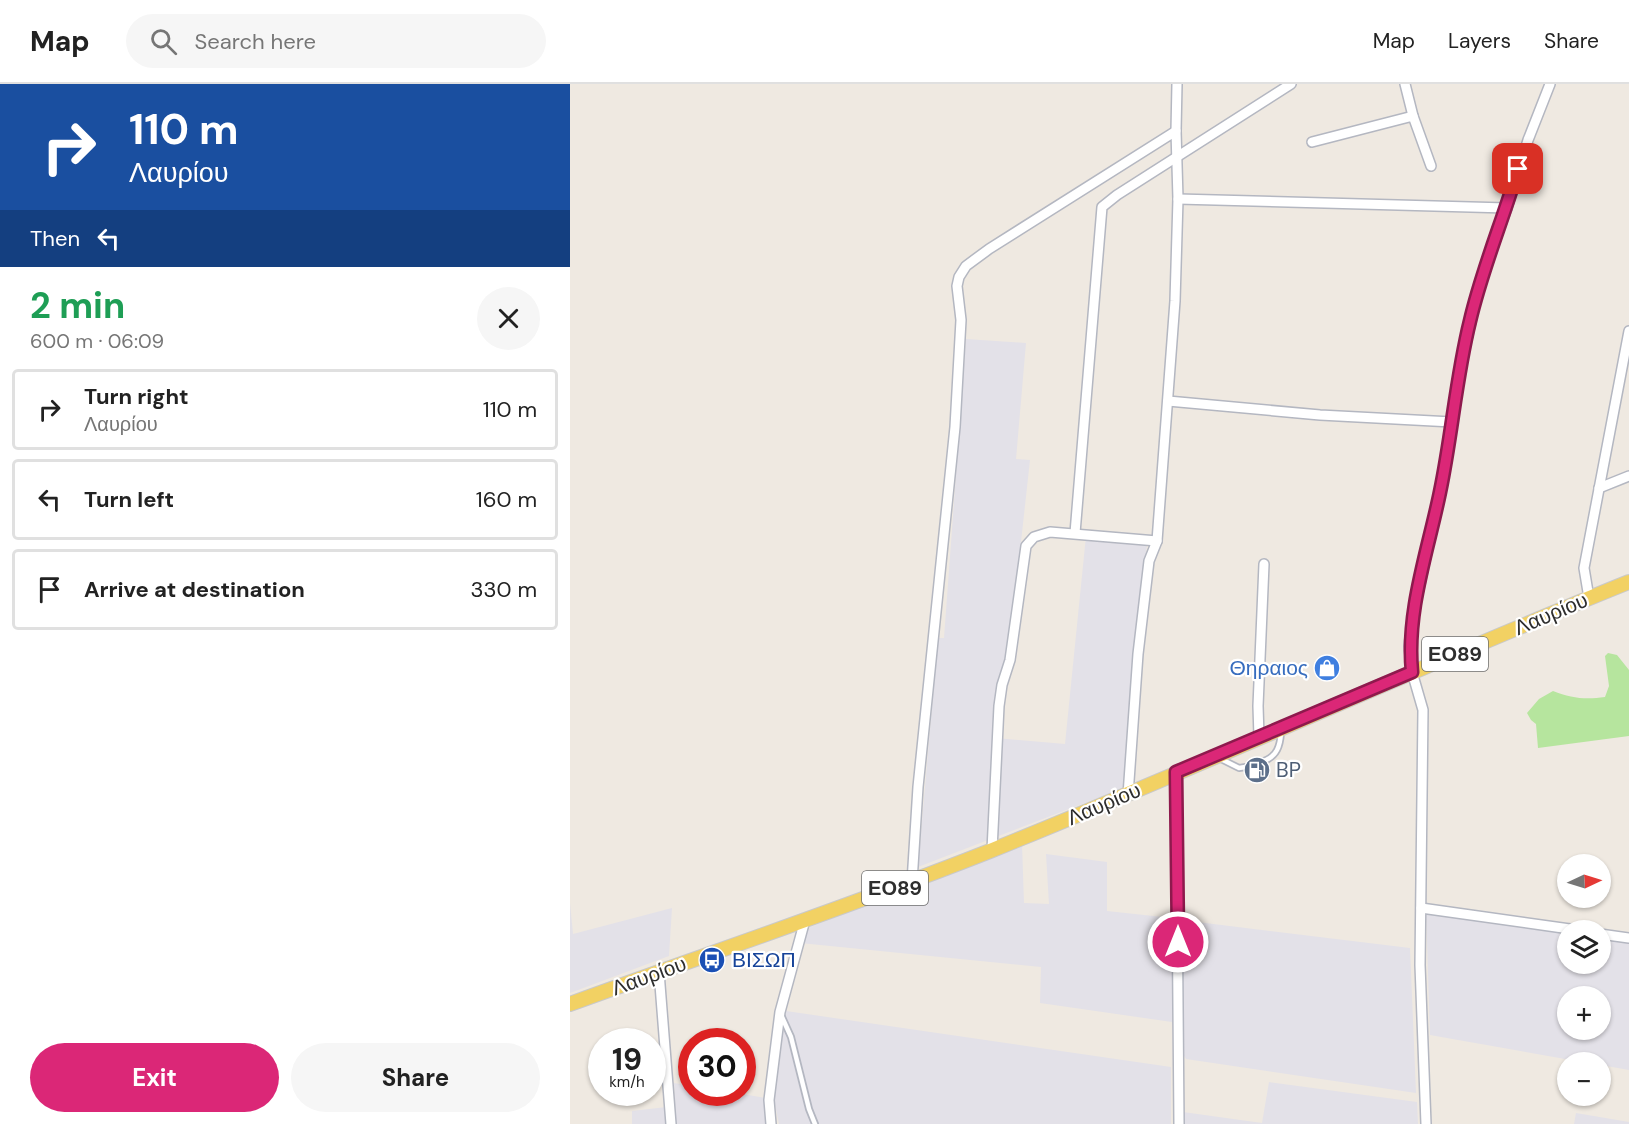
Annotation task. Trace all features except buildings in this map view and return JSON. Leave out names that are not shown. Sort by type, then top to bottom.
[{"type":"main road","name":"Λαυρίου","points":[[570,1004],[912,882],[1128,795],[1176,772],[1629,582]]},
{"type":"street","points":[[1128,795],[1138,654],[1149,561],[1158,541],[1175,301],[1178,199],[1177,84]]},
{"type":"street","points":[[1075,533],[1102,207],[1117,195],[1291,84]]},
{"type":"street","points":[[1405,84],[1413,116],[1431,166]]},
{"type":"street","points":[[1426,1124],[1420,965],[1424,801],[1423,710],[1412,672],[1409,646],[1413,616],[1440,491],[1470,321],[1492,246],[1507,208],[1528,140],[1550,84]]},
{"type":"street","points":[[1312,142],[1413,116]]},
{"type":"street","points":[[912,882],[918,788],[955,427],[962,320],[957,286],[959,277],[966,266],[989,249],[1176,131]]},
{"type":"street","points":[[1178,199],[1507,208]]},
{"type":"street","points":[[1589,598],[1584,568],[1626,361],[1629,331]]},
{"type":"street","points":[[1168,401],[1320,415],[1452,422]]},
{"type":"street","points":[[1599,488],[1629,476]]},
{"type":"street","points":[[992,850],[999,706],[1002,685],[1010,660],[1026,546],[1034,537],[1050,532],[1158,541]]},
{"type":"street","points":[[1259,737],[1258,697],[1264,564]]},
{"type":"street","points":[[1176,772],[1179,1124]]},
{"type":"street","points":[[1421,908],[1557,927]]},
{"type":"street","points":[[771,1124],[769,1100],[780,1011],[805,920]]},
{"type":"street","points":[[1611,936],[1629,938]]},
{"type":"street","points":[[659,972],[671,1124]]},
{"type":"lane","points":[[1264,761],[1270,759],[1278,750],[1281,728]]},
{"type":"lane","points":[[1215,756],[1232,767],[1252,766]]},
{"type":"lane","points":[[780,1011],[791,1037],[808,1109],[815,1124]]},
{"type":"shaded area","points":[[966,339],[1026,343],[1016,459],[1030,460],[1008,660],[995,738],[1065,744],[1086,536],[1147,543],[1126,787],[918,867],[938,638],[944,638]]},
{"type":"shaded area","points":[[1022,844],[1024,903],[1049,904],[1046,854],[1107,862],[1107,911],[1172,918],[1172,1022],[1040,1003],[1041,967],[800,943],[803,930]]},
{"type":"shaded area","points":[[570,903],[573,934],[672,908],[669,956],[570,993]]},
{"type":"shaded area","points":[[1426,910],[1557,930],[1557,974],[1611,974],[1611,940],[1629,943],[1629,1070],[1611,1067],[1611,1052],[1557,1052],[1557,1058],[1430,1035]]},
{"type":"shaded area","points":[[1181,920],[1410,948],[1416,1093],[1186,1059],[1181,1051]]},
{"type":"shaded area","points":[[786,1011],[1171,1067],[1171,1124],[779,1124],[774,1100]]},
{"type":"shaded area","points":[[1269,1082],[1417,1102],[1418,1124],[1183,1124],[1183,1112],[1262,1123]]},
{"type":"shaded area","points":[[674,1083],[678,1084],[678,1106],[756,1106],[756,1096],[766,1098],[768,1124],[632,1124],[632,1111],[675,1106]]},
{"type":"shaded area","points":[[1576,1113],[1629,1122],[1629,1124],[1574,1124]]},
{"type":"green space","points":[[1608,653],[1617,655],[1629,670],[1629,736],[1538,748],[1536,724],[1527,713],[1539,699],[1553,691],[1578,698],[1605,697],[1609,686],[1605,656]]},
{"type":"place","name":"Θηραιος","points":[[1327,668]]},
{"type":"place","name":"BP","points":[[1257,770]]},
{"type":"place","name":"ΒΙΣΩΠ","points":[[712,960]]},
{"type":"route","points":[[1178,942],[1176,772],[1412,672],[1409,646],[1413,616],[1440,491],[1470,321],[1480,281],[1507,208],[1518,169]]}]
